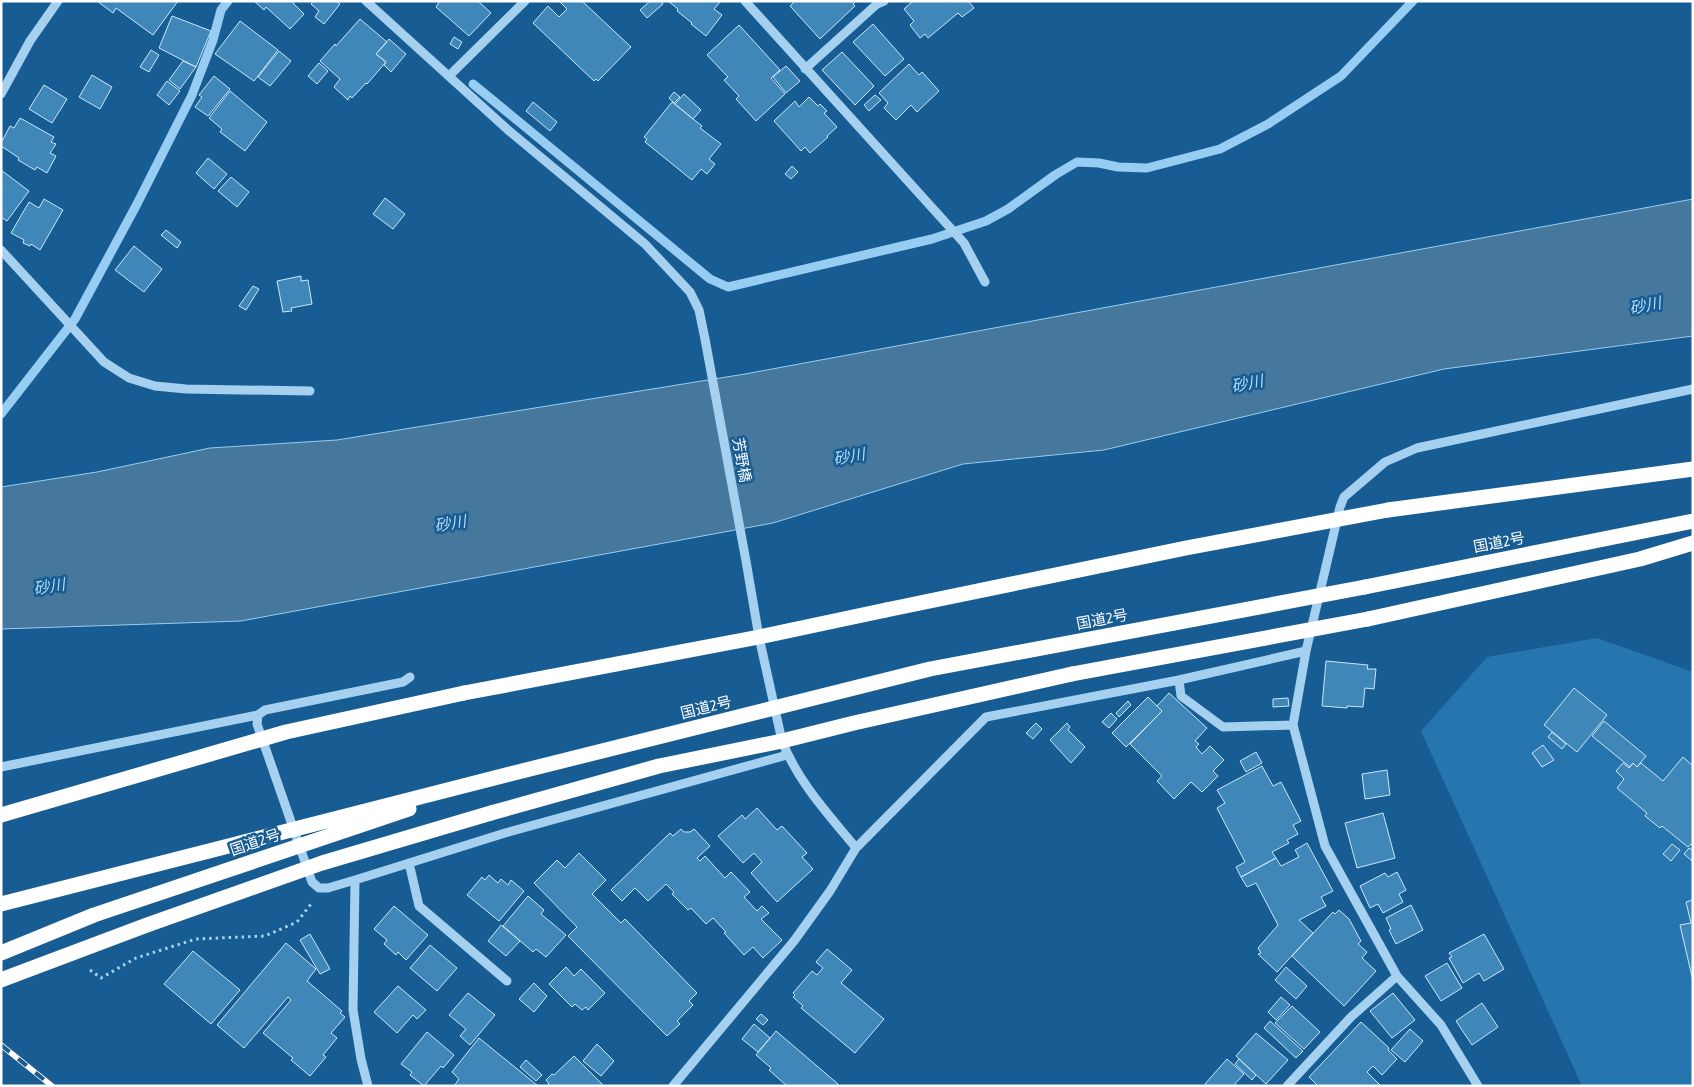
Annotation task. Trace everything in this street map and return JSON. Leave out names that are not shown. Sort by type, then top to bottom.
[{"type":"highway","points":[[1,815],[286,732],[464,692],[758,637],[1186,548],[1388,510],[1693,469]]},
{"type":"highway","name":"国道2号","points":[[1,904],[930,669],[1364,587],[1693,521]]},
{"type":"highway","points":[[1,980],[147,925],[322,863],[659,766],[782,741],[1072,674],[1368,619],[1640,559],[1693,543]]},
{"type":"highway","name":"国道2号","points":[[1,953],[94,915],[522,771]]},
{"type":"highway","points":[[1,942],[94,915]]},
{"type":"street","points":[[1,94],[30,41],[58,1]]},
{"type":"street","name":"芳野橋","points":[[366,1],[508,130],[645,244],[690,292],[699,310],[705,339],[746,560],[758,637],[782,741],[787,756],[808,790],[856,848]]},
{"type":"street","points":[[449,76],[525,1]]},
{"type":"street","points":[[745,1],[961,240],[985,282]]},
{"type":"street","points":[[805,69],[879,2]]},
{"type":"street","points":[[1,250],[104,362],[129,378],[155,386],[186,389],[310,391]]},
{"type":"street","points":[[1478,1086],[1441,1025],[1397,976],[1325,846],[1293,725],[1306,652],[1340,507],[1344,497],[1385,462],[1417,448],[1693,389]]},
{"type":"street","points":[[673,1086],[794,941],[830,891],[856,848],[986,717],[1179,680],[1306,652]]},
{"type":"street","points":[[1,767],[258,714],[266,710],[403,682],[410,677]]},
{"type":"street","points":[[1179,680],[1181,696],[1223,727],[1293,725]]},
{"type":"street","points":[[258,714],[258,724],[312,882],[319,888],[328,888],[505,833],[787,756]]},
{"type":"street","points":[[409,863],[419,906],[507,981]]},
{"type":"street","points":[[355,880],[353,1010],[361,1060],[368,1086]]},
{"type":"street","points":[[1287,1086],[1351,1017],[1397,976]]},
{"type":"path","points":[[102,978],[136,958],[196,939],[265,936],[298,922],[309,909],[319,888]]},
{"type":"shaded area","points":[[1597,638],[1693,672],[1693,1086],[1582,1086],[1421,731],[1487,657]]},
{"type":"water","name":"砂川","points":[[1693,199],[1693,336],[1444,369],[1104,450],[963,464],[773,523],[241,621],[1,629],[1,487],[97,472],[210,448],[337,440],[745,374]]},
{"type":"building","points":[[97,1],[178,1],[153,35],[116,8],[113,13]]},
{"type":"building","points":[[254,1],[294,1],[293,3],[304,14],[290,29],[266,7],[264,10]]},
{"type":"building","points":[[314,1],[336,1],[340,4],[324,24],[315,17],[319,11],[311,4]]},
{"type":"building","points":[[440,1],[478,1],[491,13],[469,36],[436,7]]},
{"type":"building","points":[[559,1],[582,1],[631,47],[598,81],[596,79],[594,81],[533,23],[548,6],[559,17],[567,9]]},
{"type":"building","points":[[650,1],[661,1],[663,4],[647,18],[640,10]]},
{"type":"building","points":[[668,1],[721,1],[714,9],[722,15],[706,36]]},
{"type":"building","points":[[795,1],[856,1],[853,4],[855,6],[820,39],[790,6]]},
{"type":"building","points":[[913,1],[968,1],[974,8],[962,17],[958,13],[928,38],[925,34],[920,38],[910,25],[914,21],[904,9]]},
{"type":"building","points":[[172,16],[211,31],[196,67],[159,48]]},
{"type":"building","points":[[360,19],[387,42],[376,54],[386,62],[367,84],[352,98],[350,96],[348,100],[334,87],[340,79],[320,61]]},
{"type":"building","points":[[240,21],[278,50],[254,81],[215,54]]},
{"type":"building","points":[[873,24],[904,59],[885,76],[853,42]]},
{"type":"building","points":[[739,25],[780,70],[771,78],[785,94],[756,121],[736,99],[739,96],[724,80],[728,77],[707,55]]},
{"type":"building","points":[[454,37],[462,42],[458,49],[450,44]]},
{"type":"building","points":[[389,39],[406,54],[391,72],[384,65],[386,62],[376,54]]},
{"type":"building","points":[[151,50],[159,55],[149,72],[140,67]]},
{"type":"building","points":[[279,51],[291,61],[270,86],[258,77]]},
{"type":"building","points":[[842,52],[874,86],[855,105],[822,70]]},
{"type":"building","points":[[183,61],[196,67],[180,89],[169,80]]},
{"type":"building","points":[[319,63],[328,71],[317,84],[308,76]]},
{"type":"building","points":[[909,64],[919,75],[922,72],[939,91],[917,112],[911,105],[896,120],[884,108],[888,103],[879,93]]},
{"type":"building","points":[[786,66],[800,81],[786,93],[773,77]]},
{"type":"building","points":[[92,75],[112,87],[100,109],[79,97]]},
{"type":"building","points":[[214,76],[230,89],[208,116],[195,107],[202,97],[199,95]]},
{"type":"building","points":[[167,81],[180,91],[169,105],[157,95]]},
{"type":"building","points":[[44,85],[67,99],[52,123],[29,109]]},
{"type":"building","points":[[230,91],[267,122],[245,151],[220,132],[222,129],[209,118]]},
{"type":"building","points":[[674,92],[680,97],[674,103],[669,98]]},
{"type":"building","points":[[684,94],[701,110],[693,119],[675,104]]},
{"type":"building","points":[[875,95],[881,100],[869,111],[864,105]]},
{"type":"building","points":[[809,97],[818,106],[820,104],[827,111],[824,113],[837,127],[810,153],[805,147],[801,151],[774,121],[795,101],[799,107]]},
{"type":"building","points":[[533,102],[557,122],[550,131],[526,111]]},
{"type":"building","points":[[672,102],[702,126],[700,128],[721,144],[709,159],[715,164],[707,174],[701,169],[692,180],[645,142],[647,139],[644,137]]},
{"type":"building","points":[[20,118],[54,137],[51,142],[56,144],[50,153],[56,156],[47,173],[37,167],[35,170],[18,160],[19,158],[1,146],[10,126],[14,128]]},
{"type":"building","points":[[208,158],[227,174],[214,189],[196,173]]},
{"type":"building","points":[[792,166],[798,172],[791,179],[785,174]]},
{"type":"building","points":[[1,170],[29,191],[7,221],[1,217]]},
{"type":"building","points":[[231,177],[249,192],[237,207],[218,191]]},
{"type":"building","points":[[385,198],[405,214],[393,229],[373,214]]},
{"type":"building","points":[[44,199],[63,210],[40,250],[31,244],[30,246],[23,243],[24,240],[11,233],[29,202],[39,208]]},
{"type":"building","points":[[166,230],[181,242],[177,248],[161,235]]},
{"type":"building","points":[[134,246],[162,269],[144,292],[115,270]]},
{"type":"building","points":[[301,276],[301,281],[308,280],[312,304],[291,308],[292,311],[283,312],[277,281]]},
{"type":"building","points":[[253,286],[259,289],[246,310],[239,306]]},
{"type":"building","points":[[1326,661],[1368,665],[1367,669],[1376,669],[1374,689],[1365,688],[1363,707],[1322,706]]},
{"type":"building","points":[[1574,688],[1607,715],[1577,752],[1544,725]]},
{"type":"building","points":[[1169,693],[1207,728],[1195,741],[1199,744],[1196,747],[1202,754],[1210,746],[1224,760],[1213,771],[1218,776],[1202,792],[1191,782],[1174,799],[1157,781],[1162,776],[1130,744],[1162,711],[1157,706]]},
{"type":"building","points":[[1148,697],[1162,711],[1126,747],[1112,733]]},
{"type":"building","points":[[1288,698],[1289,706],[1273,707],[1273,699]]},
{"type":"building","points":[[1128,701],[1131,705],[1119,717],[1116,713]]},
{"type":"building","points":[[1111,713],[1117,719],[1109,728],[1102,722]]},
{"type":"building","points":[[1604,721],[1646,756],[1637,767],[1633,763],[1630,767],[1592,736]]},
{"type":"building","points":[[1036,723],[1042,729],[1033,739],[1026,733]]},
{"type":"building","points":[[1067,723],[1070,727],[1068,730],[1085,747],[1071,763],[1050,740]]},
{"type":"building","points":[[1552,732],[1566,744],[1562,749],[1548,737]]},
{"type":"building","points":[[1543,745],[1554,760],[1542,767],[1532,753]]},
{"type":"building","points":[[1256,752],[1262,763],[1246,772],[1240,761]]},
{"type":"building","points":[[1683,757],[1693,766],[1693,845],[1691,844],[1688,847],[1662,826],[1660,828],[1645,816],[1647,813],[1617,788],[1624,779],[1616,771],[1623,763],[1629,768],[1633,763],[1637,767],[1641,763],[1663,781]]},
{"type":"building","points":[[1262,766],[1273,786],[1281,782],[1301,821],[1293,825],[1298,834],[1287,840],[1289,843],[1272,852],[1276,858],[1241,877],[1236,867],[1245,862],[1217,808],[1225,803],[1217,790]]},
{"type":"building","points":[[1387,770],[1390,795],[1365,799],[1362,774]]},
{"type":"building","points":[[757,808],[777,830],[782,826],[807,853],[802,857],[813,869],[777,902],[751,873],[762,862],[754,853],[743,863],[718,836],[742,815],[745,819]]},
{"type":"building","points":[[1383,813],[1395,858],[1357,868],[1345,823]]},
{"type":"building","points":[[681,829],[684,832],[690,832],[694,829],[710,846],[697,858],[700,861],[705,856],[725,878],[731,872],[750,892],[744,897],[757,911],[762,906],[769,913],[761,919],[782,940],[763,958],[753,947],[744,955],[713,918],[706,924],[691,908],[688,910],[672,894],[674,892],[666,884],[648,901],[635,888],[622,901],[611,890],[670,833],[673,836]]},
{"type":"building","points":[[1307,843],[1333,891],[1321,897],[1326,906],[1299,920],[1313,933],[1277,972],[1258,954],[1261,953],[1258,948],[1278,925],[1256,883],[1247,887],[1241,877],[1276,858],[1281,866],[1299,857],[1295,850]]},
{"type":"building","points":[[1672,844],[1680,850],[1671,861],[1663,854]]},
{"type":"building","points":[[1689,848],[1693,851],[1692,861],[1684,854]]},
{"type":"building","points":[[579,853],[606,880],[592,894],[621,923],[625,919],[697,993],[689,1001],[693,1005],[677,1021],[680,1024],[667,1036],[568,936],[577,927],[534,883],[557,860],[565,868]]},
{"type":"building","points":[[1397,872],[1406,890],[1399,894],[1403,902],[1383,913],[1378,904],[1370,908],[1360,886],[1385,873],[1388,877]]},
{"type":"building","points":[[489,875],[498,883],[501,879],[508,885],[511,880],[524,891],[499,921],[467,895],[482,877],[485,880]]},
{"type":"building","points":[[528,896],[544,910],[541,914],[566,935],[546,957],[536,949],[533,952],[503,926]]},
{"type":"building","points":[[1693,900],[1693,981],[1680,925],[1691,923],[1686,902]]},
{"type":"building","points":[[1411,905],[1423,930],[1396,944],[1389,930],[1391,929],[1386,918]]},
{"type":"building","points":[[394,906],[428,935],[406,960],[398,952],[396,955],[384,944],[387,940],[374,929]]},
{"type":"building","points":[[1339,910],[1349,919],[1361,941],[1358,944],[1367,952],[1362,958],[1376,971],[1344,1006],[1292,956],[1333,912],[1335,914]]},
{"type":"building","points":[[501,925],[520,941],[506,956],[488,941]]},
{"type":"building","points":[[310,934],[330,969],[320,974],[300,940]]},
{"type":"building","points":[[1484,934],[1504,969],[1484,981],[1479,973],[1463,983],[1449,958],[1452,957],[1449,953]]},
{"type":"building","points":[[286,943],[316,969],[307,981],[342,1011],[340,1013],[345,1017],[331,1033],[337,1038],[323,1055],[326,1057],[310,1076],[291,1060],[293,1058],[263,1033],[291,1000],[288,997],[244,1048],[217,1025]]},
{"type":"building","points":[[430,945],[457,968],[437,991],[410,968]]},
{"type":"building","points":[[827,949],[852,970],[841,983],[884,1019],[855,1053],[801,1008],[803,1006],[793,997],[795,995],[793,993],[812,971],[817,975],[823,968],[816,962]]},
{"type":"building","points":[[193,951],[240,990],[211,1024],[164,984]]},
{"type":"building","points":[[1447,963],[1462,988],[1441,1001],[1425,976]]},
{"type":"building","points":[[566,967],[574,976],[581,969],[605,993],[588,1010],[586,1007],[582,1010],[575,1004],[572,1007],[549,984]]},
{"type":"building","points":[[1286,967],[1307,986],[1296,999],[1275,980]]},
{"type":"building","points":[[534,983],[547,996],[534,1012],[519,999]]},
{"type":"building","points":[[398,986],[426,1010],[417,1019],[413,1015],[397,1033],[374,1012]]},
{"type":"building","points":[[468,993],[495,1015],[470,1045],[460,1036],[466,1029],[449,1015]]},
{"type":"building","points":[[1393,993],[1415,1020],[1392,1038],[1370,1011]]},
{"type":"building","points":[[1281,997],[1290,1005],[1276,1020],[1268,1012]]},
{"type":"building","points":[[1482,1003],[1498,1027],[1472,1045],[1456,1021]]},
{"type":"building","points":[[1292,1006],[1320,1032],[1304,1049],[1275,1023]]},
{"type":"building","points":[[761,1014],[768,1020],[763,1025],[756,1019]]},
{"type":"building","points":[[1270,1021],[1303,1051],[1296,1058],[1264,1028]]},
{"type":"building","points":[[1361,1022],[1389,1048],[1388,1050],[1397,1059],[1382,1075],[1373,1066],[1367,1072],[1381,1086],[1318,1086],[1309,1077]]},
{"type":"building","points":[[754,1024],[770,1038],[758,1052],[742,1039]]},
{"type":"building","points":[[1410,1029],[1423,1041],[1405,1062],[1391,1050]]},
{"type":"building","points":[[776,1031],[838,1084],[837,1086],[787,1086],[769,1070],[771,1068],[756,1055]]},
{"type":"building","points":[[427,1032],[454,1055],[443,1068],[441,1066],[424,1086],[410,1075],[412,1072],[401,1064]]},
{"type":"building","points":[[1256,1033],[1288,1060],[1266,1084],[1236,1056]]},
{"type":"building","points":[[479,1038],[538,1086],[454,1086],[459,1079],[452,1072]]},
{"type":"building","points":[[597,1044],[614,1061],[601,1076],[583,1061]]},
{"type":"building","points":[[574,1056],[604,1086],[548,1086],[549,1084],[546,1080]]},
{"type":"building","points":[[1227,1059],[1244,1074],[1233,1086],[1206,1086],[1205,1084]]},
{"type":"building","points":[[1239,1059],[1256,1075],[1252,1080],[1235,1064]]},
{"type":"building","points":[[526,1060],[542,1075],[536,1081],[520,1067]]},
{"type":"waterway","points":[[1,414],[75,319],[137,204],[192,95],[213,40],[221,10],[228,1]]},
{"type":"waterway","points":[[473,84],[710,279],[728,287],[932,239],[986,221],[1008,209],[1055,175],[1077,162],[1147,168],[1220,149],[1268,124],[1341,76],[1413,1]]},
{"type":"railway","points":[[1,1045],[52,1086]]}]
